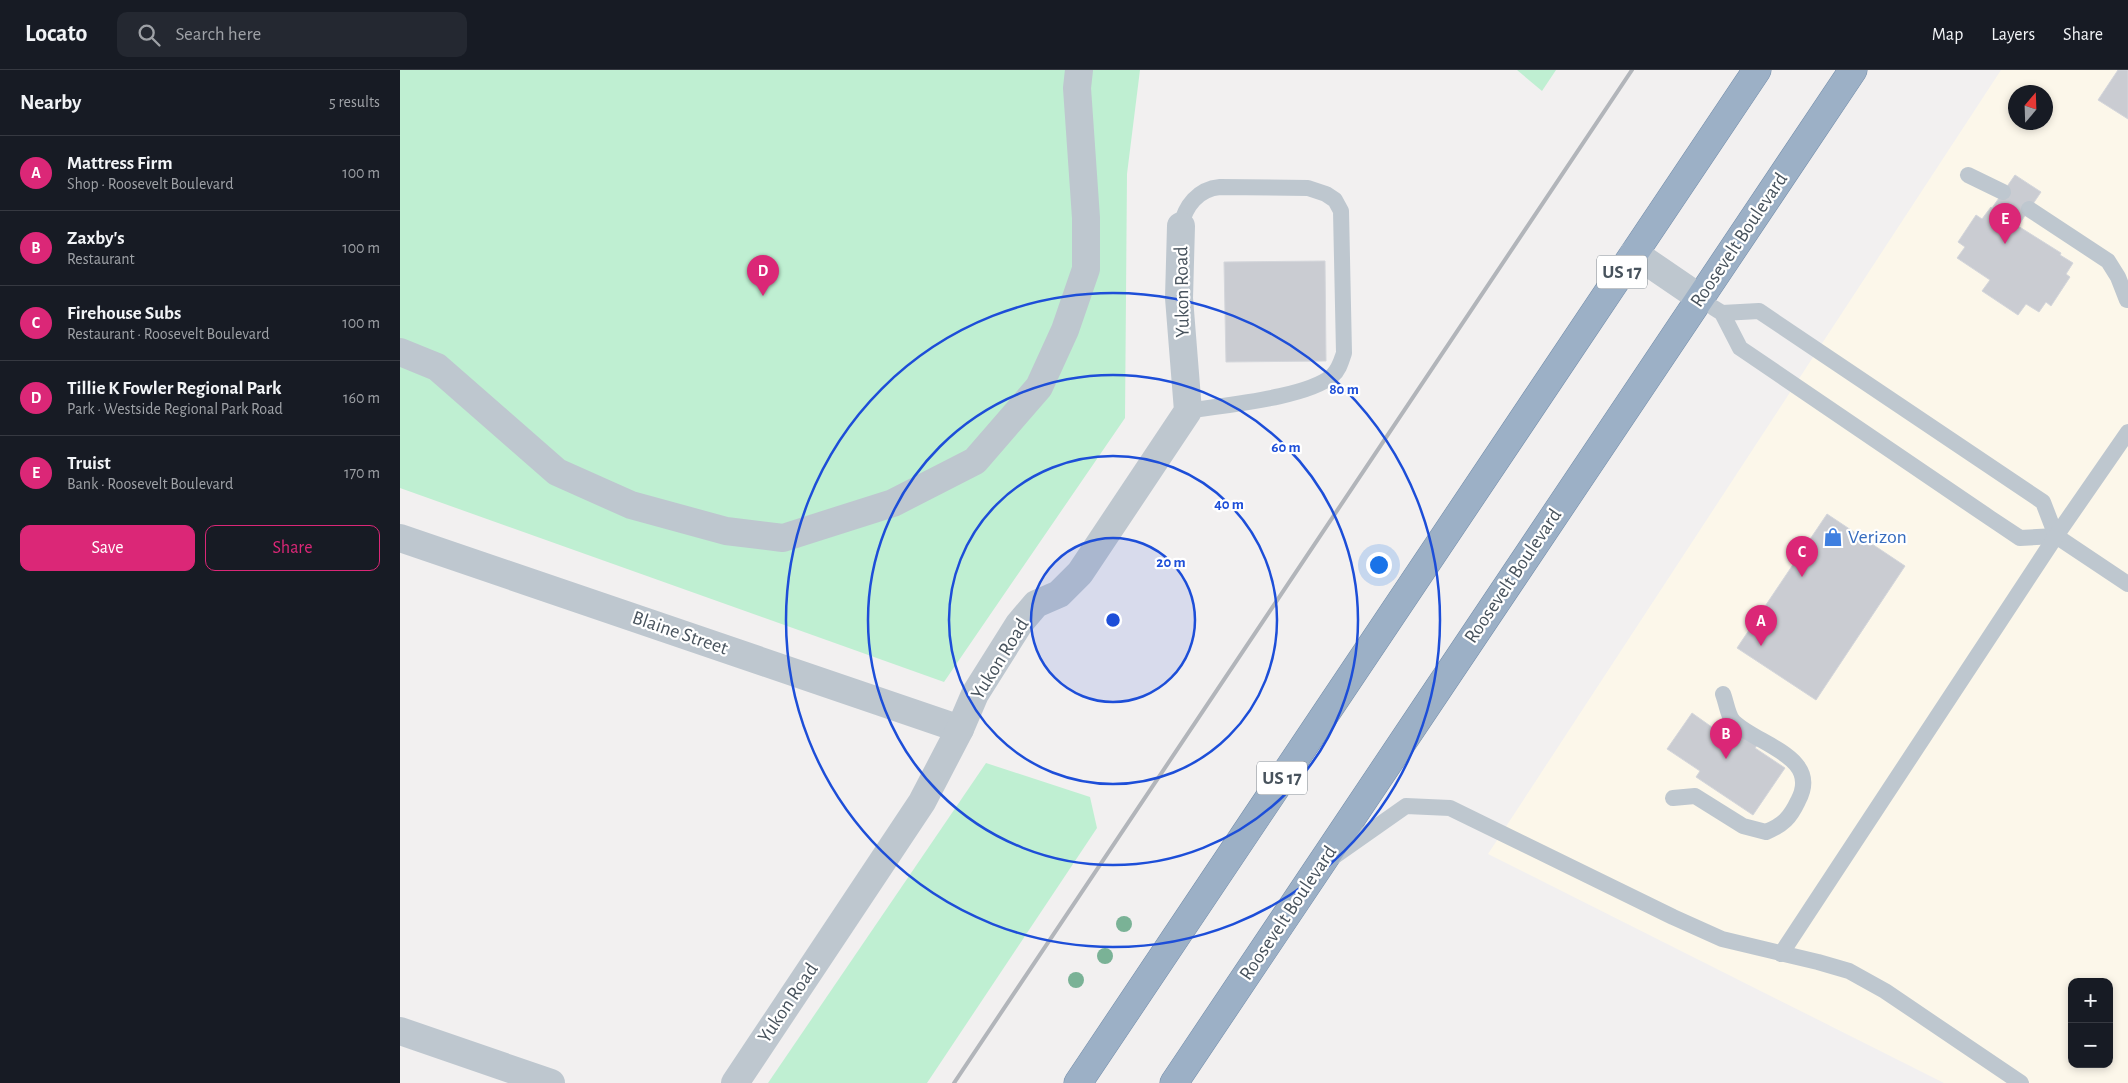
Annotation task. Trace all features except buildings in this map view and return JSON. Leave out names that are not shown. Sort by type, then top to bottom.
[{"type":"highway","name":"US 17","points":[[1078,1083],[1757,70]]},
{"type":"highway","name":"Roosevelt Boulevard","points":[[1174,1083],[1318,868],[1711,305],[1853,70]]},
{"type":"street","points":[[400,352],[437,367],[557,472],[631,505],[726,531],[783,538],[893,503],[975,461],[1038,387],[1065,330],[1086,268],[1086,218],[1077,88],[1079,70]]},
{"type":"street","name":"Yukon Road","points":[[735,1083],[922,802],[960,729],[975,694],[1019,624],[1036,604],[1059,594],[1080,573],[1188,411],[1179,298],[1181,226]]},
{"type":"street","points":[[1634,253],[1711,305]]},
{"type":"street","name":"Blaine Street","points":[[400,538],[960,729]]},
{"type":"street","points":[[400,1031],[551,1083]]},
{"type":"lane","points":[[1968,175],[2003,192]]},
{"type":"lane","points":[[1181,226],[1186,210],[1196,198],[1212,188],[1220,187],[1308,188],[1320,191],[1336,200],[1341,211],[1344,353],[1338,370],[1322,382],[1290,394],[1188,411]]},
{"type":"lane","points":[[2029,209],[2108,261],[2118,277],[2127,300]]},
{"type":"lane","points":[[1711,305],[1740,348],[1990,518],[2020,538],[2056,536]]},
{"type":"lane","points":[[1711,305],[1759,311],[2044,502],[2056,536],[2128,584]]},
{"type":"lane","points":[[1781,954],[2056,536],[2128,432]]},
{"type":"lane","points":[[1673,798],[1695,796],[1743,826],[1766,832],[1782,825],[1804,791],[1803,775],[1790,758],[1733,721],[1723,694]]},
{"type":"lane","points":[[1318,868],[1406,806],[1450,808],[1722,939],[1849,971],[1885,991],[2022,1083]]},
{"type":"shaded area","points":[[2001,70],[2128,70],[2128,1083],[1944,1083],[1488,854]]},
{"type":"green space","points":[[400,70],[1140,70],[1127,174],[1125,418],[944,682],[400,488]]},
{"type":"green space","points":[[1517,70],[1556,70],[1542,91]]},
{"type":"green space","points":[[986,763],[1090,797],[1097,828],[927,1083],[768,1083]]},
{"type":"railway","points":[[954,1083],[1632,70]]},
{"type":"place","name":"Truist","points":[[2005,244]]},
{"type":"place","name":"Tillie K Fowler Regional Park","points":[[763,296]]},
{"type":"place","name":"Verizon","points":[[1833,537]]},
{"type":"place","name":"Firehouse Subs","points":[[1802,577]]},
{"type":"place","name":"Mattress Firm","points":[[1761,646]]},
{"type":"place","name":"Zaxby's","points":[[1726,759]]}]
